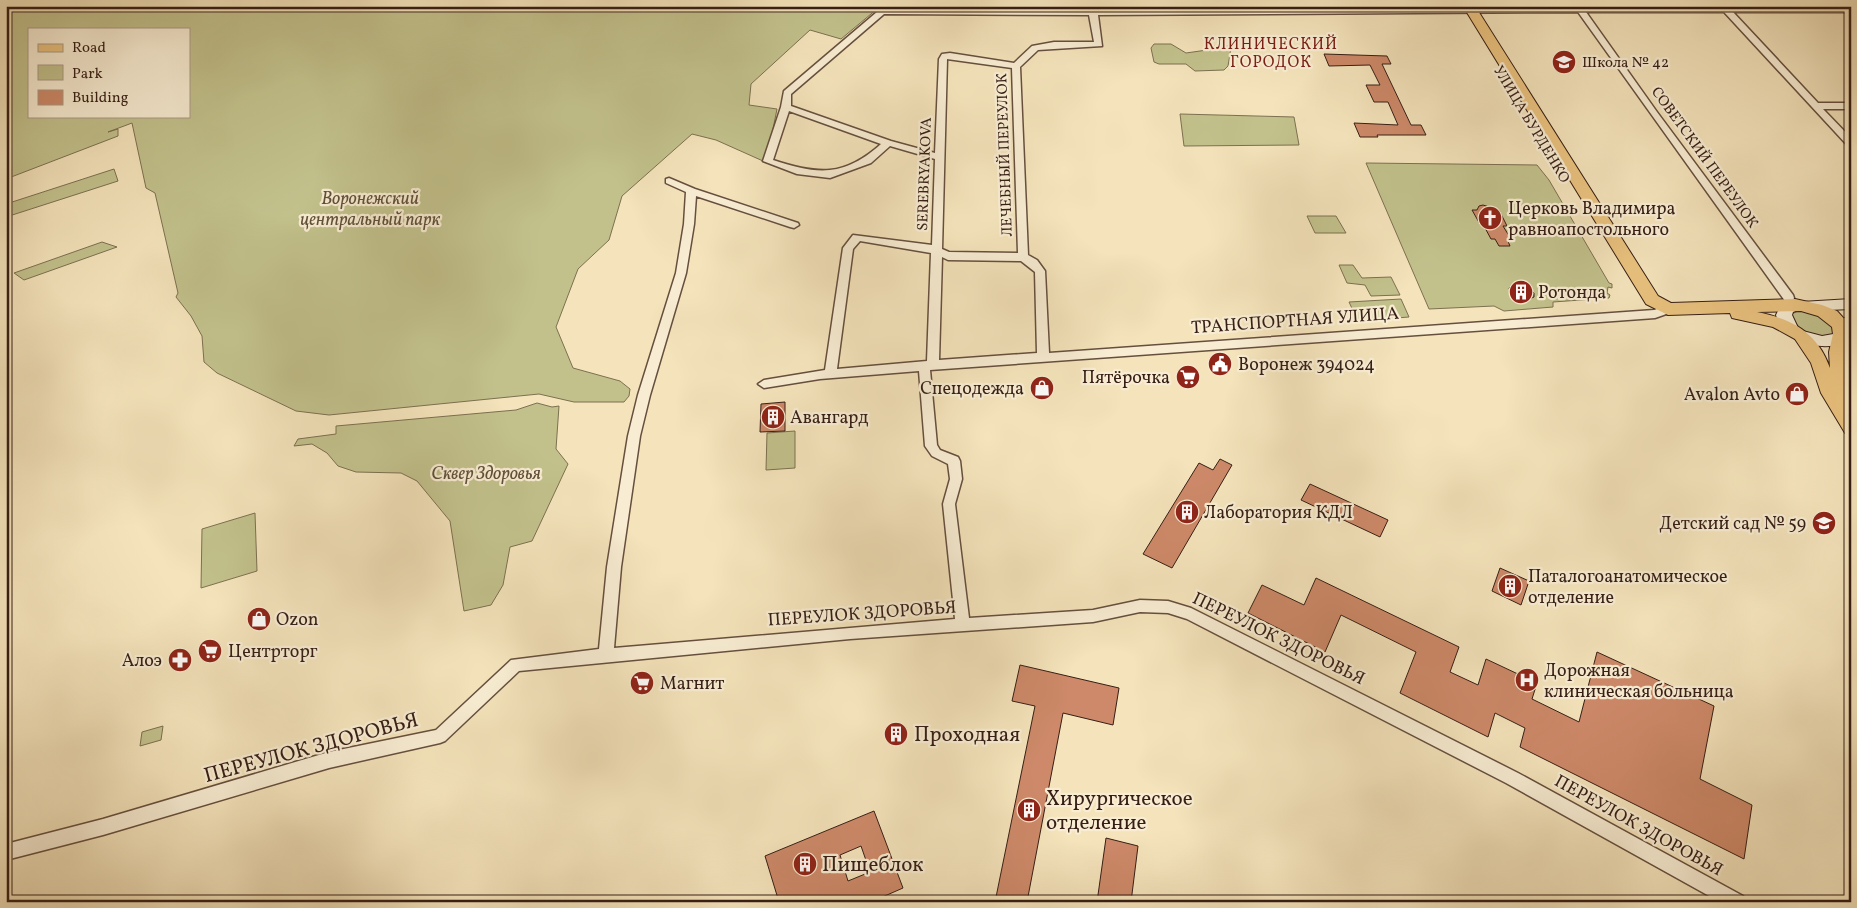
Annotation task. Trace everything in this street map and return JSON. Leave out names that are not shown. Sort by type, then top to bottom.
[{"type":"main road","name":"УЛИЦА БУРДЕНКО","points":[[1466,8],[1639,300],[1643,306],[1662,312]]},
{"type":"main road","points":[[1662,312],[1797,303],[1851,304]]},
{"type":"main road","points":[[1844,329],[1836,319],[1828,314],[1797,303],[1786,309],[1784,314],[1786,322],[1819,361],[1830,394],[1851,428]]},
{"type":"main road","points":[[1662,312],[1674,317],[1747,314],[1777,322],[1822,342],[1844,329]]},
{"type":"main road","points":[[1844,329],[1838,357],[1841,379],[1851,408]]},
{"type":"street","points":[[888,143],[868,161],[830,175],[797,171],[768,161],[786,107],[787,94],[886,9],[1093,12],[1466,8],[1851,10]]},
{"type":"street","name":"СОВЕТСКИЙ ПЕРЕУЛОК","points":[[1575,8],[1797,303]]},
{"type":"street","points":[[1725,8],[1851,144]]},
{"type":"street","name":"ЛЕЧЕБНЫЙ ПЕРЕУЛОК","points":[[1043,357],[1040,271],[1023,257],[1016,66],[1035,48],[1054,45],[1099,44],[1093,12]]},
{"type":"street","name":"SEREBRYAKOVA","points":[[963,626],[949,504],[956,479],[954,461],[936,453],[931,446],[929,366],[936,252],[943,59],[945,56],[1016,66]]},
{"type":"street","points":[[1816,106],[1851,106]]},
{"type":"street","points":[[786,107],[888,143],[939,157]]},
{"type":"street","points":[[669,181],[691,191],[794,225]]},
{"type":"street","points":[[606,655],[614,567],[634,436],[646,385],[680,273],[689,224],[691,191]]},
{"type":"street","points":[[830,374],[848,248],[857,237],[929,248],[948,256],[1023,257]]},
{"type":"street","name":"ТРАНСПОРТНАЯ УЛИЦА","points":[[764,384],[830,374],[929,366],[1662,312]]},
{"type":"street","name":"ПЕРЕУЛОК ЗДОРОВЬЯ","points":[[6,852],[103,827],[328,760],[440,736],[516,665],[850,633],[1093,616],[1140,606],[1168,607],[1191,614],[1512,778],[1737,902]]},
{"type":"green space","name":"Воронежский центральный парк","points":[[6,6],[866,6],[877,9],[841,39],[810,30],[751,84],[749,105],[777,109],[770,144],[763,161],[716,140],[692,134],[622,196],[609,240],[578,269],[556,327],[573,368],[620,381],[630,389],[629,396],[624,402],[574,402],[539,394],[329,415],[296,411],[217,373],[204,362],[202,336],[191,316],[176,297],[178,293],[155,193],[146,188],[132,123],[108,132],[118,129],[118,136],[6,179]]},
{"type":"green space","points":[[1154,44],[1171,44],[1186,53],[1207,50],[1206,46],[1228,46],[1231,48],[1228,66],[1224,70],[1195,71],[1186,64],[1159,64],[1154,62],[1151,48]]},
{"type":"green space","points":[[1180,114],[1294,117],[1299,145],[1184,146]]},
{"type":"green space","points":[[1366,163],[1537,165],[1549,180],[1609,283],[1612,284],[1612,288],[1608,287],[1607,293],[1610,295],[1609,298],[1553,302],[1553,307],[1504,311],[1494,306],[1429,309]]},
{"type":"green space","points":[[114,169],[118,181],[6,217],[6,204]]},
{"type":"green space","points":[[1307,216],[1336,216],[1346,233],[1315,233]]},
{"type":"green space","points":[[102,242],[117,247],[24,280],[14,273]]},
{"type":"green space","points":[[1339,265],[1353,265],[1362,278],[1391,277],[1400,295],[1371,296],[1365,285],[1347,283]]},
{"type":"green space","points":[[1401,299],[1409,317],[1358,321],[1349,302]]},
{"type":"green space","points":[[1800,310],[1827,318],[1834,331],[1833,334],[1821,337],[1804,331],[1792,318],[1792,314]]},
{"type":"green space","name":"Сквер Здоровья","points":[[537,403],[552,407],[559,406],[556,449],[568,464],[532,541],[510,547],[503,585],[491,605],[464,611],[450,521],[417,481],[401,473],[356,472],[338,466],[327,453],[312,444],[294,446],[298,439],[336,434],[336,426],[516,410]]},
{"type":"green space","points":[[795,431],[795,468],[766,470],[767,433]]},
{"type":"green space","points":[[255,513],[257,571],[201,588],[202,529]]},
{"type":"green space","points":[[163,726],[161,740],[140,746],[142,732]]},
{"type":"building","points":[[1324,54],[1387,56],[1391,64],[1382,64],[1411,125],[1421,125],[1426,135],[1360,137],[1354,123],[1398,125],[1388,102],[1374,102],[1366,85],[1380,85],[1370,65],[1329,66]]},
{"type":"building","name":"Церковь Владимира равноапостольного","points":[[1483,205],[1499,210],[1507,226],[1503,226],[1511,239],[1507,239],[1510,246],[1499,246],[1495,239],[1491,239],[1484,226],[1481,226],[1472,210],[1477,210],[1479,206]]},
{"type":"building","name":"Ротонда","points":[[1513,284],[1521,284],[1529,288],[1534,293],[1534,297],[1525,301],[1513,296],[1509,288]]},
{"type":"building","name":"Авангард","points":[[785,402],[785,431],[760,432],[761,404]]},
{"type":"building","name":"Лаборатория КДЛ","points":[[1220,459],[1232,465],[1172,568],[1143,554],[1199,463],[1213,470]]},
{"type":"building","points":[[1310,484],[1388,520],[1380,537],[1301,500]]},
{"type":"building","name":"Паталогоанатомическое отделение","points":[[1500,568],[1529,581],[1521,605],[1492,591]]},
{"type":"building","name":"Дорожная клиническая больница","points":[[1316,578],[1459,647],[1450,672],[1478,685],[1486,659],[1537,683],[1532,699],[1579,722],[1597,652],[1714,706],[1700,779],[1752,805],[1744,859],[1520,747],[1525,728],[1495,713],[1488,737],[1400,693],[1416,652],[1341,615],[1325,652],[1248,613],[1262,585],[1304,605]]},
{"type":"building","name":"Хирургическое отделение","points":[[1020,665],[1119,688],[1113,725],[1063,713],[1027,902],[995,902],[1035,706],[1012,701]]},
{"type":"building","name":"Проходная","points":[[899,725],[904,738],[892,742],[887,730]]},
{"type":"building","name":"Пищеблок","points":[[874,811],[903,888],[871,902],[779,902],[765,856]],"holes":[[[861,846],[870,872],[848,881],[840,855]]]},
{"type":"building","name":"Хирургическое отделение","points":[[1106,838],[1138,846],[1131,902],[1097,902]]},
{"type":"place","name":"Школа № 42","points":[[1564,62]]},
{"type":"place","name":"Церковь Владимира равноапостольного","points":[[1490,218]]},
{"type":"place","name":"Ротонда","points":[[1521,292]]},
{"type":"place","name":"Воронеж 394024","points":[[1220,364]]},
{"type":"place","name":"Пятёрочка","points":[[1188,377]]},
{"type":"place","name":"Спецодежда","points":[[1042,388]]},
{"type":"place","name":"Avalon Avto","points":[[1797,394]]},
{"type":"place","name":"Авангард","points":[[773,417]]},
{"type":"place","name":"Лаборатория КДЛ","points":[[1187,512]]},
{"type":"place","name":"Детский сад № 59","points":[[1824,523]]},
{"type":"place","name":"Паталогоанатомическое отделение","points":[[1510,586]]},
{"type":"place","name":"Ozon","points":[[259,619]]},
{"type":"place","name":"Центрторг","points":[[210,651]]},
{"type":"place","name":"Алоэ","points":[[180,660]]},
{"type":"place","name":"Дорожная клиническая больница","points":[[1527,680]]},
{"type":"place","name":"Магнит","points":[[642,683]]},
{"type":"place","name":"Проходная","points":[[896,734]]},
{"type":"place","name":"Хирургическое отделение","points":[[1029,810]]},
{"type":"place","name":"Пищеблок","points":[[805,864]]},
{"type":"district","name":"КЛИНИЧЕСКИЙ ГОРОДОК","points":[[1271,52]]}]
